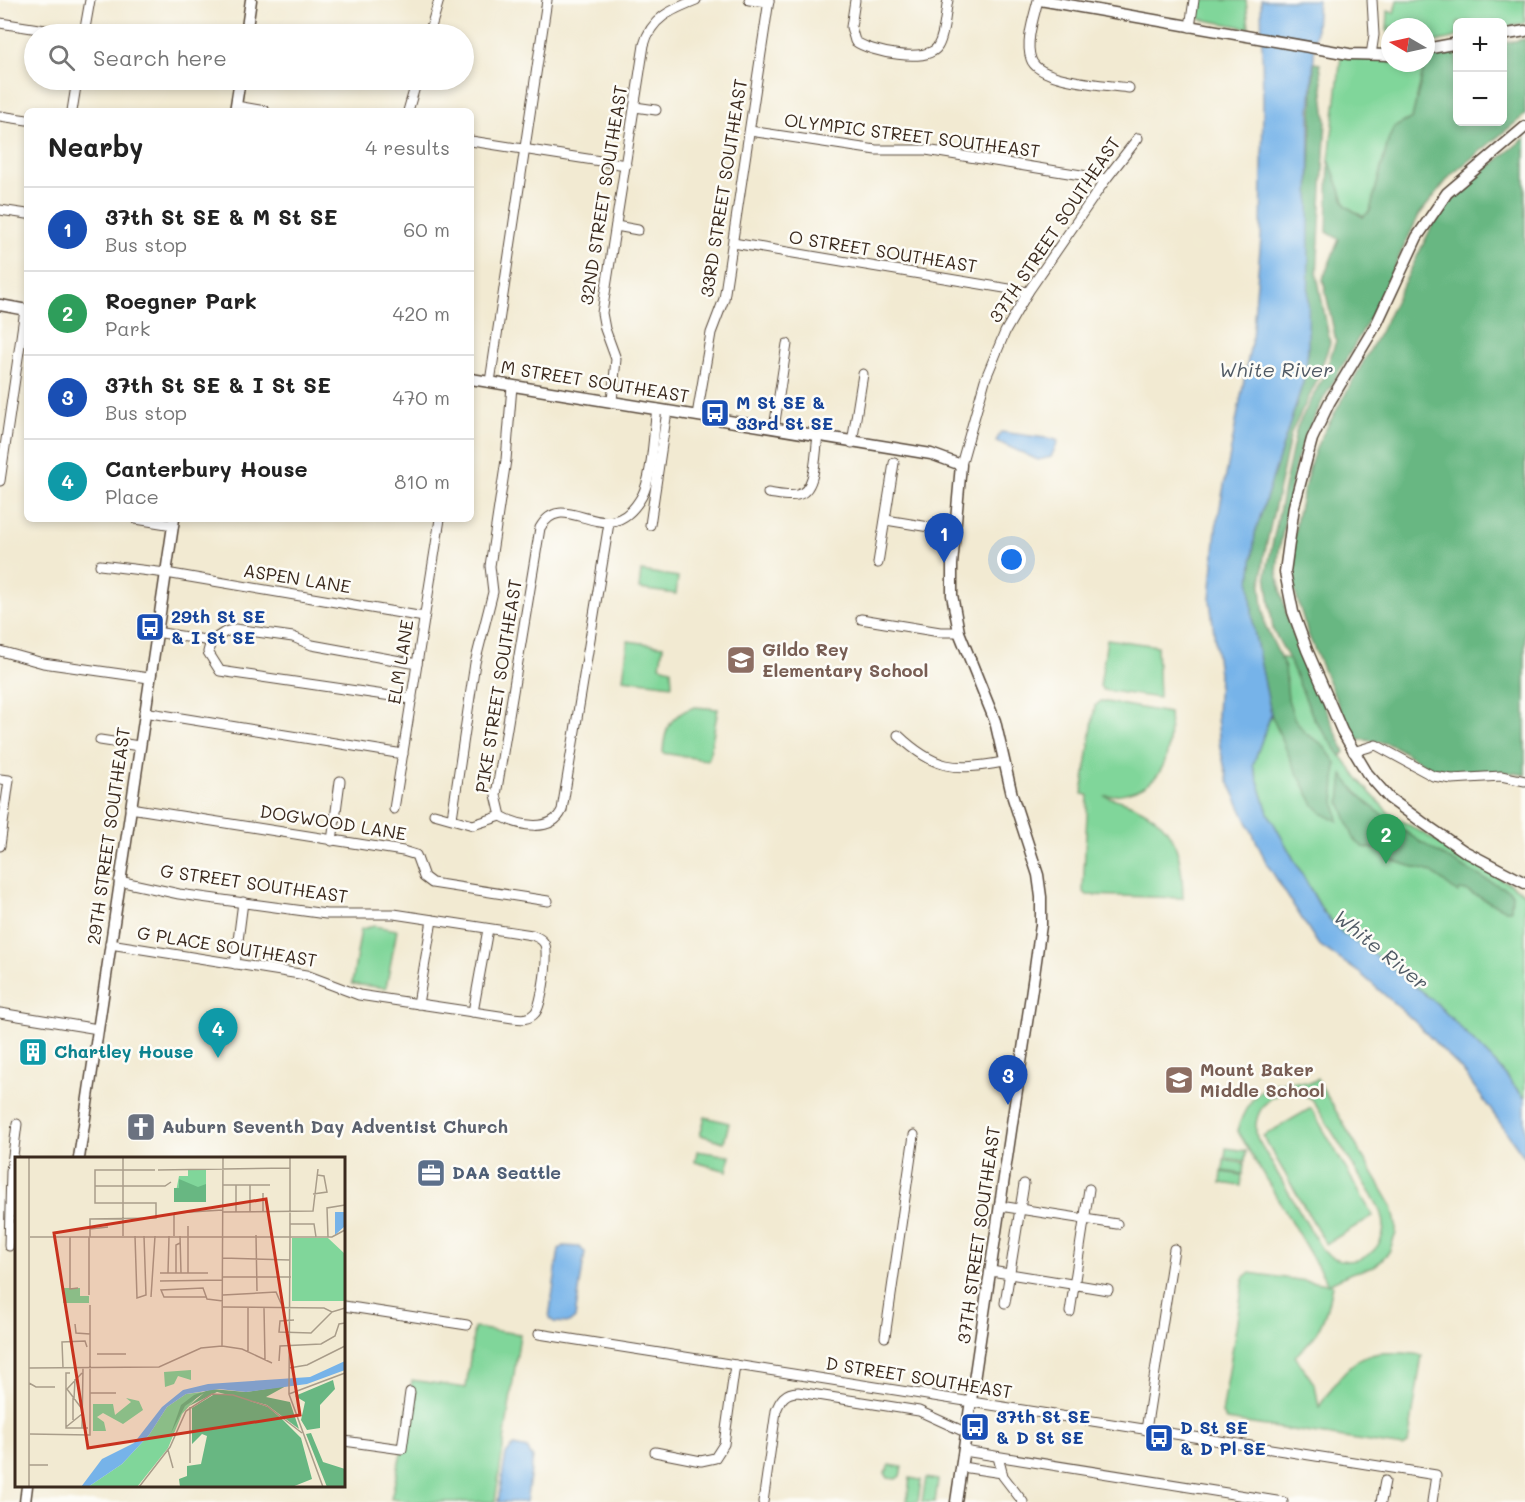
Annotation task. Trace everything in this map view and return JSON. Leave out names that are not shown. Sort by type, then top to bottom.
[{"type":"street","points":[[86,24],[90,0]]},
{"type":"street","points":[[247,24],[251,0]]},
{"type":"street","points":[[432,24],[439,0]]},
{"type":"street","points":[[490,382],[547,0]]},
{"type":"street","points":[[676,4],[696,0]]},
{"type":"street","points":[[749,0],[769,1]]},
{"type":"street","points":[[855,0],[851,30],[859,44],[871,49],[908,55],[927,55],[934,51],[940,42],[948,0]]},
{"type":"street","points":[[1129,88],[1052,76],[1034,66],[1029,47],[1039,0],[1349,54],[1381,55]]},
{"type":"street","points":[[1190,27],[1194,0]]},
{"type":"street","points":[[1371,55],[1374,35],[1372,0]]},
{"type":"street","name":"33RD STREET SOUTHEAST","points":[[698,415],[711,333],[722,309],[769,1]]},
{"type":"street","name":"32ND STREET SOUTHEAST","points":[[612,401],[616,359],[602,313],[634,107],[644,45],[650,29],[676,4]]},
{"type":"street","points":[[0,23],[24,27]]},
{"type":"street","points":[[1507,34],[1525,31]]},
{"type":"street","points":[[1435,47],[1453,44]]},
{"type":"street","points":[[72,108],[75,90]]},
{"type":"street","points":[[235,108],[238,90]]},
{"type":"street","points":[[409,108],[414,90]]},
{"type":"street","points":[[634,107],[656,110]]},
{"type":"street","points":[[0,116],[24,120]]},
{"type":"street","points":[[1525,127],[1456,184],[1425,222],[1377,323],[1321,418],[1304,464],[1288,540],[1286,584],[1298,628],[1353,752],[1377,785],[1401,808],[1464,850],[1525,883]]},
{"type":"street","name":"OLYMPIC STREET SOUTHEAST","points":[[750,131],[876,150],[934,151],[1106,179]]},
{"type":"street","name":"37TH STREET SOUTHEAST","points":[[956,1502],[1041,925],[1038,875],[1003,762],[994,721],[958,632],[951,580],[961,465],[993,357],[1028,292],[1106,179],[1138,138]]},
{"type":"street","points":[[474,141],[626,165]]},
{"type":"street","points":[[0,210],[24,214]]},
{"type":"street","points":[[616,226],[638,230]]},
{"type":"street","name":"O STREET SOUTHEAST","points":[[733,243],[1028,292]]},
{"type":"street","points":[[0,305],[24,310]]},
{"type":"street","points":[[0,481],[24,323]]},
{"type":"street","points":[[774,428],[787,344]]},
{"type":"street","points":[[852,442],[863,374]]},
{"type":"street","name":"M STREET SOUTHEAST","points":[[474,379],[931,454],[961,465]]},
{"type":"street","points":[[452,818],[475,663],[493,592],[490,566],[506,460],[512,386]]},
{"type":"street","points":[[609,523],[620,520],[642,495],[662,410]]},
{"type":"street","points":[[650,525],[662,410]]},
{"type":"street","points":[[768,494],[794,496],[804,492],[810,483],[818,436]]},
{"type":"street","points":[[879,563],[894,463]]},
{"type":"street","name":"PIKE STREET SOUTHEAST","points":[[563,513],[609,523],[562,810],[556,821],[546,825],[516,823],[501,816],[496,795],[540,528],[548,518],[563,513]]},
{"type":"street","points":[[886,520],[954,531]]},
{"type":"street","name":"29TH STREET SOUTHEAST","points":[[79,1157],[173,522]]},
{"type":"street","name":"ELM LANE","points":[[394,810],[440,522]]},
{"type":"street","name":"ASPEN LANE","points":[[100,565],[166,573],[424,617]]},
{"type":"street","points":[[861,619],[940,632],[958,632]]},
{"type":"street","points":[[412,699],[220,671],[208,652],[211,641],[235,629],[293,638],[312,645],[417,664]]},
{"type":"street","points":[[156,632],[211,641]]},
{"type":"street","points":[[0,651],[43,663],[149,678]]},
{"type":"street","points":[[144,712],[403,754]]},
{"type":"street","points":[[898,735],[917,753],[936,763],[962,767],[1003,762]]},
{"type":"street","points":[[100,741],[139,746]]},
{"type":"street","points":[[1353,752],[1376,745],[1421,771],[1440,778],[1501,776],[1525,781]]},
{"type":"street","points":[[0,846],[5,780]]},
{"type":"street","points":[[332,841],[340,782]]},
{"type":"street","name":"DOGWOOD LANE","points":[[130,808],[413,853],[419,859],[424,877],[432,883],[548,901]]},
{"type":"street","points":[[434,814],[473,825],[501,816]]},
{"type":"street","name":"G STREET SOUTHEAST","points":[[119,881],[179,894],[326,914],[388,913],[527,934],[542,940],[546,949],[541,1002],[538,1010],[529,1018],[513,1018]]},
{"type":"street","points":[[235,964],[243,902]]},
{"type":"street","points":[[418,1004],[432,920]]},
{"type":"street","points":[[473,1012],[488,929]]},
{"type":"street","name":"G PLACE SOUTHEAST","points":[[110,944],[314,976],[353,994],[513,1018]]},
{"type":"street","points":[[0,1013],[98,1029]]},
{"type":"street","points":[[8,1246],[11,1171],[17,1124]]},
{"type":"street","points":[[885,1337],[914,1135]]},
{"type":"street","points":[[1005,1303],[1024,1184]]},
{"type":"street","points":[[1070,1312],[1089,1189]]},
{"type":"street","points":[[1000,1206],[1117,1224]]},
{"type":"street","points":[[1146,1430],[1174,1249]]},
{"type":"street","points":[[991,1271],[1108,1290]]},
{"type":"street","points":[[345,1306],[467,1325]]},
{"type":"street","name":"D STREET SOUTHEAST","points":[[539,1334],[972,1404],[1436,1475],[1432,1502]]},
{"type":"street","points":[[655,1452],[701,1461],[715,1458],[724,1444],[735,1365]]},
{"type":"street","points":[[345,1441],[402,1449],[410,1392]]},
{"type":"street","points":[[763,1502],[777,1411],[781,1400],[789,1393],[798,1392],[919,1412],[967,1433]]},
{"type":"street","points":[[964,1451],[1281,1502]]},
{"type":"street","points":[[998,1457],[1002,1473],[1010,1488],[1023,1502]]},
{"type":"street","points":[[962,1467],[1002,1473]]},
{"type":"street","points":[[1381,1502],[1385,1481]]},
{"type":"street","points":[[25,1502],[27,1487]]},
{"type":"street","points":[[1238,1502],[1248,1496]]},
{"type":"green space","points":[[1201,0],[1246,0],[1249,28],[1200,19],[1198,15]]},
{"type":"green space","points":[[1397,0],[1525,0],[1525,23],[1507,27],[1507,18],[1453,18],[1453,38],[1435,42],[1435,18],[1388,18],[1388,11],[1394,13]]},
{"type":"green space","points":[[1525,39],[1525,115],[1451,175],[1419,215],[1371,316],[1306,434],[1296,462],[1277,573],[1288,620],[1302,658],[1345,752],[1341,756],[1314,719],[1289,659],[1273,630],[1266,574],[1297,427],[1324,375],[1336,341],[1323,279],[1339,239],[1327,232],[1329,160],[1346,206],[1363,217],[1370,211],[1389,138],[1395,127],[1412,118],[1423,72],[1435,72],[1435,55],[1453,52],[1453,126],[1507,126],[1507,42]]},
{"type":"green space","points":[[1341,56],[1381,58],[1381,72],[1423,72],[1412,118],[1395,127],[1389,138],[1370,211],[1363,217],[1346,206],[1329,160]]},
{"type":"green space","points":[[1314,63],[1320,64],[1326,120],[1317,275],[1330,343],[1315,385],[1291,433],[1264,556],[1261,587],[1265,625],[1285,667],[1288,699],[1294,718],[1305,733],[1322,744],[1336,763],[1334,793],[1338,821],[1323,814],[1314,805],[1292,763],[1271,714],[1253,626],[1250,582],[1255,533],[1305,376],[1308,348],[1307,253]]},
{"type":"green space","points":[[1525,138],[1525,775],[1494,771],[1434,769],[1388,744],[1352,737],[1308,634],[1291,579],[1291,555],[1297,518],[1318,443],[1380,332],[1438,214],[1485,170]]},
{"type":"green space","points":[[641,571],[678,577],[676,594],[639,589]]},
{"type":"green space","points":[[1107,639],[1157,646],[1159,698],[1103,690],[1100,686]]},
{"type":"green space","points":[[628,641],[663,646],[660,666],[671,669],[672,685],[623,679]]},
{"type":"green space","points":[[1260,654],[1289,659],[1314,719],[1363,785],[1390,814],[1525,893],[1525,1099],[1498,1066],[1436,1003],[1375,955],[1343,934],[1323,911],[1268,813],[1253,765],[1271,714]]},
{"type":"green space","points":[[1101,701],[1169,713],[1168,747],[1159,773],[1138,789],[1123,794],[1104,796],[1142,810],[1166,829],[1174,842],[1179,858],[1183,898],[1087,895],[1083,891],[1088,795],[1082,794],[1095,706]]},
{"type":"green space","points":[[695,707],[718,709],[709,758],[706,760],[663,753],[665,736],[670,723],[680,714]]},
{"type":"green space","points":[[1343,775],[1356,791],[1395,825],[1468,870],[1510,891],[1512,894],[1511,910],[1506,910],[1467,891],[1459,890],[1458,893],[1431,872],[1390,860],[1380,850],[1363,847],[1354,839],[1340,802]]},
{"type":"green space","points":[[374,926],[397,930],[386,988],[352,984],[361,929]]},
{"type":"green space","points":[[1317,1079],[1392,1206],[1396,1233],[1389,1252],[1374,1267],[1351,1273],[1330,1283],[1332,1285],[1330,1296],[1321,1325],[1311,1341],[1295,1356],[1315,1385],[1319,1407],[1340,1377],[1360,1360],[1371,1355],[1385,1353],[1422,1355],[1408,1444],[1403,1447],[1226,1420],[1222,1414],[1244,1277],[1249,1273],[1328,1284],[1237,1130],[1248,1106],[1263,1090],[1283,1082],[1310,1083]],"holes":[[[1286,1092],[1300,1093],[1312,1099],[1380,1209],[1384,1223],[1382,1235],[1377,1246],[1369,1254],[1358,1259],[1347,1261],[1334,1258],[1322,1250],[1257,1138],[1256,1122],[1266,1103],[1271,1098]]]},
{"type":"green space","points":[[1311,1108],[1373,1216],[1326,1244],[1263,1136]]},
{"type":"green space","points":[[705,1117],[729,1123],[724,1142],[700,1135]]},
{"type":"green space","points":[[1226,1148],[1246,1151],[1245,1161],[1225,1158]]},
{"type":"green space","points":[[697,1151],[730,1156],[727,1171],[695,1162]]},
{"type":"green space","points":[[1224,1160],[1244,1163],[1243,1174],[1223,1171]]},
{"type":"green space","points":[[1222,1172],[1242,1175],[1241,1186],[1221,1183]]},
{"type":"green space","points":[[474,1328],[520,1334],[495,1502],[409,1502],[391,1499],[402,1449],[412,1380],[466,1388]]},
{"type":"green space","points":[[890,1465],[902,1467],[900,1476],[896,1479],[888,1478],[885,1473]]},
{"type":"green space","points":[[910,1478],[921,1480],[918,1502],[907,1502]]},
{"type":"green space","points":[[926,1478],[938,1480],[935,1502],[922,1502]]},
{"type":"water","name":"White River","points":[[1261,0],[1318,0],[1310,112],[1308,348],[1305,376],[1255,533],[1250,582],[1253,626],[1271,714],[1253,765],[1268,813],[1323,912],[1343,934],[1375,955],[1436,1003],[1498,1066],[1525,1099],[1525,1158],[1463,1071],[1413,1020],[1361,974],[1318,944],[1267,864],[1228,781],[1220,748],[1217,717],[1219,674],[1210,600],[1216,528],[1252,338],[1261,238],[1263,102]]},
{"type":"water","points":[[1001,432],[1058,441],[1051,457],[1038,460],[996,441]]},
{"type":"water","points":[[564,1246],[579,1247],[585,1252],[575,1318],[569,1323],[554,1322],[549,1318],[559,1249]]},
{"type":"water","points":[[514,1446],[527,1449],[533,1458],[526,1502],[498,1502],[506,1454]]},
{"type":"place","name":"M St SE & 33rd St SE","points":[[715,413]]},
{"type":"place","name":"37th St SE & M St SE","points":[[944,563]]},
{"type":"place","name":"29th St SE & I St SE","points":[[150,627]]},
{"type":"place","name":"Gildo Rey Elementary School","points":[[741,660]]},
{"type":"place","name":"Roegner Park","points":[[1386,864]]},
{"type":"place","name":"Chartley House","points":[[33,1052]]},
{"type":"place","name":"Canterbury House","points":[[218,1058]]},
{"type":"place","name":"Mount Baker Middle School","points":[[1179,1080]]},
{"type":"place","name":"37th St SE & I St SE","points":[[1008,1105]]},
{"type":"place","name":"Auburn Seventh Day Adventist Church","points":[[141,1127]]},
{"type":"place","name":"DAA Seattle","points":[[431,1173]]},
{"type":"place","name":"37th St SE & D St SE","points":[[975,1427]]},
{"type":"place","name":"D St SE & D Pl SE","points":[[1159,1438]]}]
